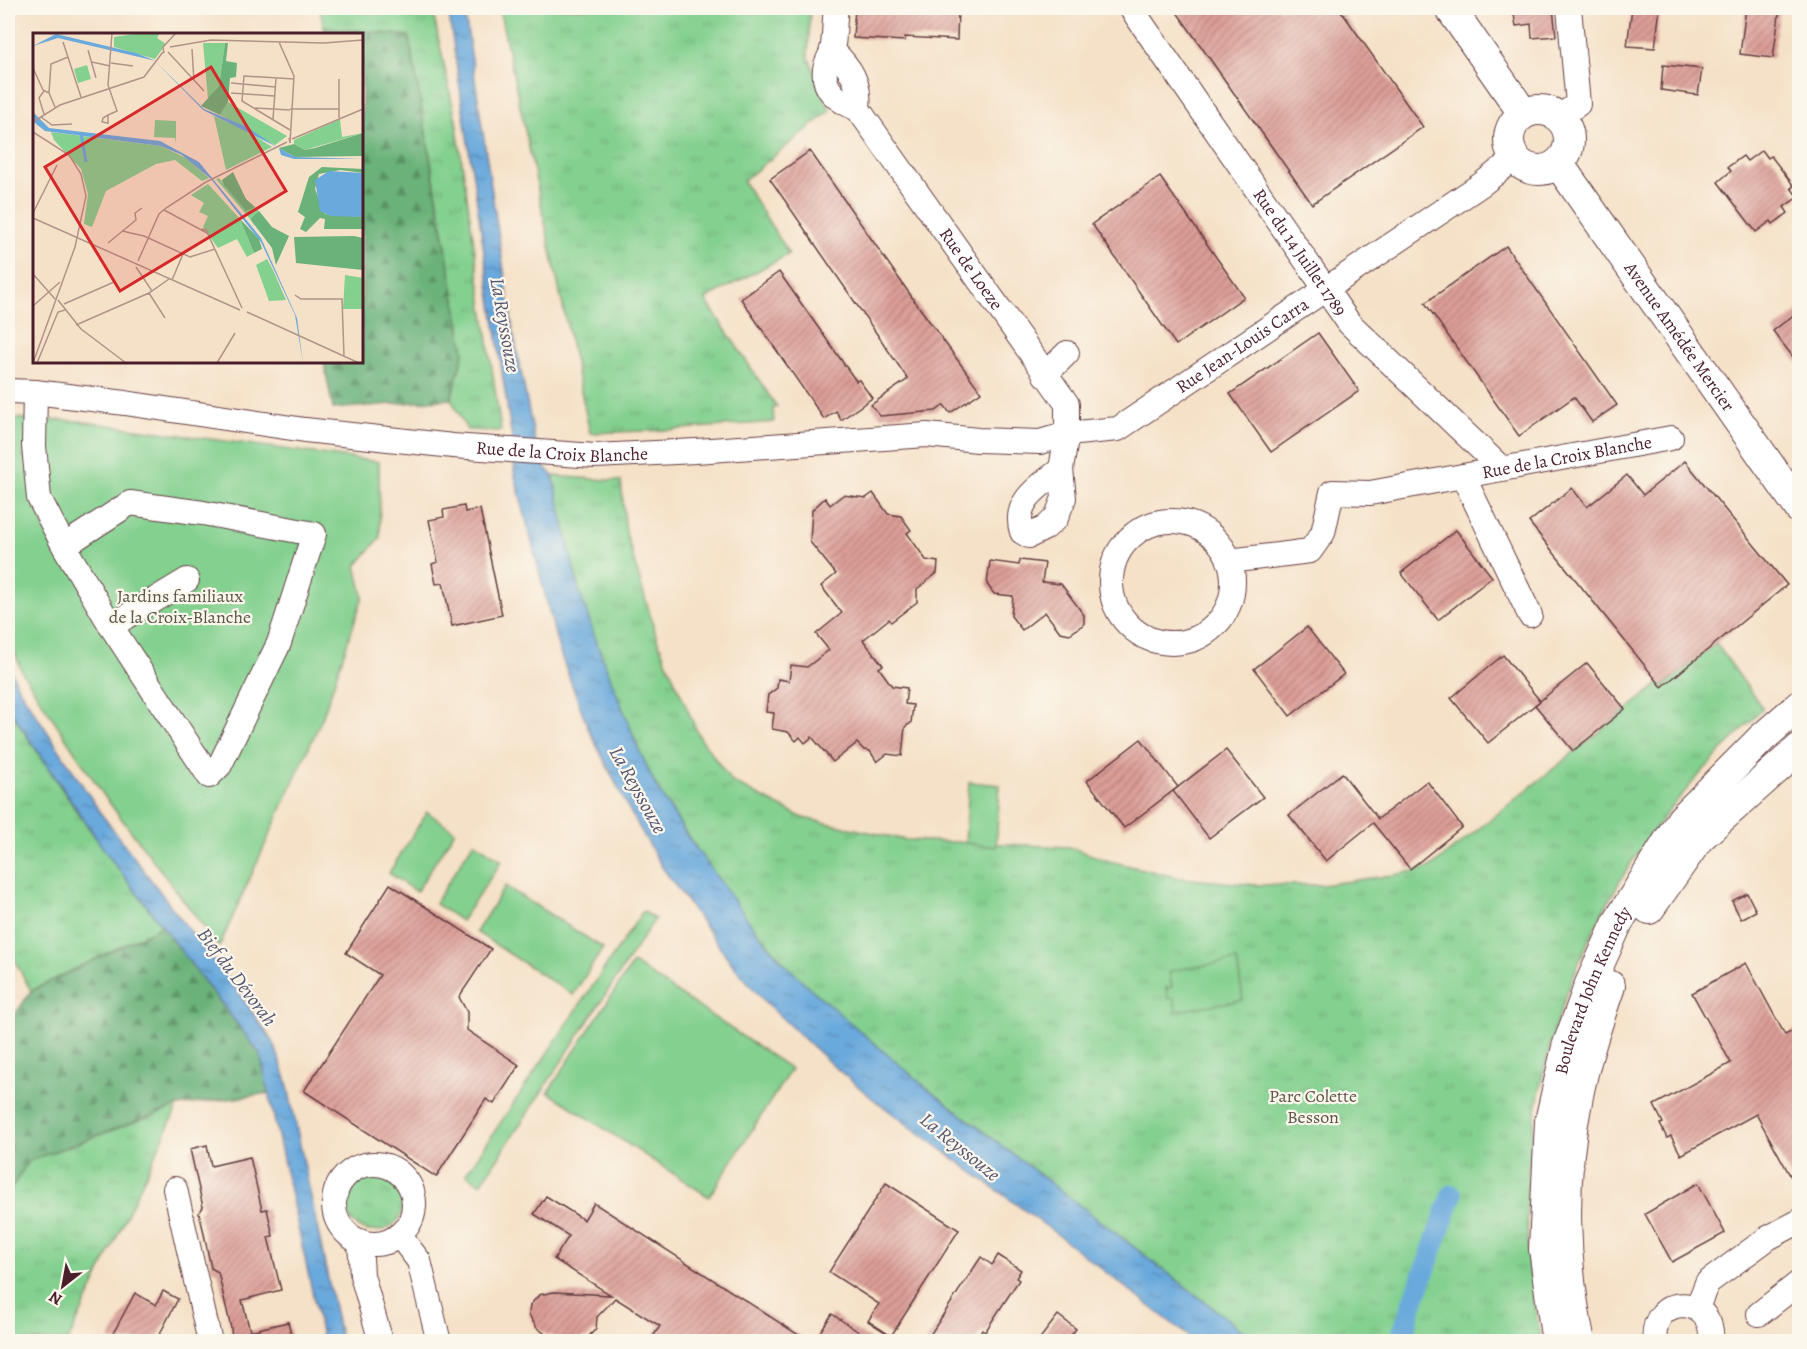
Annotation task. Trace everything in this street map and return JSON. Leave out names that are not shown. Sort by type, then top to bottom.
[{"type":"main road","points":[[1450,8],[1523,113]]},
{"type":"main road","points":[[1541,109],[1551,111],[1559,117],[1565,123],[1569,140],[1564,157],[1558,164],[1540,170],[1531,169],[1515,158],[1510,150],[1508,139],[1515,120],[1523,113],[1541,109]]},
{"type":"main road","name":"Avenue Amédée Mercier","points":[[1558,164],[1800,510]]},
{"type":"main road","name":"Boulevard John Kennedy","points":[[1558,1341],[1544,1249],[1550,1121],[1567,1047],[1590,984],[1618,922],[1682,819],[1762,738],[1800,705]]},
{"type":"main road","name":"Boulevard John Kennedy","points":[[1580,1341],[1574,1316],[1568,1248],[1566,1202],[1569,1155],[1577,1100],[1612,978],[1645,914],[1699,838],[1800,748]]},
{"type":"street","name":"Rue de Loeze","points":[[836,8],[832,51],[854,75],[857,84],[858,109],[1066,404],[1067,434],[1061,470]]},
{"type":"street","name":"Rue du 14 Juillet 1789","points":[[1131,8],[1349,323],[1501,468]]},
{"type":"street","points":[[1559,117],[1578,104],[1569,8]]},
{"type":"street","name":"Rue Jean-Louis Carra","points":[[1118,429],[1482,183],[1515,158]]},
{"type":"street","points":[[1045,375],[1067,353]]},
{"type":"street","name":"Rue de la Croix Blanche","points":[[8,391],[125,403],[305,430],[453,446],[595,456],[696,452],[927,435],[978,440],[1040,442],[1067,434],[1118,429]]},
{"type":"street","points":[[35,392],[34,446],[39,498],[64,546],[111,626],[209,776],[220,765],[279,643],[314,534],[203,513],[130,503],[64,546]]},
{"type":"street","name":"Rue de la Croix Blanche","points":[[1229,561],[1310,551],[1323,533],[1332,492],[1370,493],[1671,438]]},
{"type":"street","name":"Rue de la Croix Blanche","points":[[1463,476],[1530,615]]},
{"type":"street","points":[[1172,521],[1190,524],[1206,532],[1220,545],[1229,561],[1233,580],[1230,600],[1222,618],[1207,633],[1189,641],[1169,644],[1149,639],[1132,628],[1120,615],[1113,597],[1111,579],[1114,561],[1124,545],[1137,532],[1153,524],[1172,521]]},
{"type":"street","points":[[111,626],[187,580]]},
{"type":"street","points":[[368,1164],[381,1164],[393,1168],[404,1176],[411,1187],[414,1200],[413,1213],[408,1225],[399,1235],[387,1242],[373,1244],[360,1241],[348,1235],[339,1225],[334,1213],[333,1199],[337,1187],[344,1176],[355,1168],[368,1164]]},
{"type":"street","points":[[175,1189],[210,1341]]},
{"type":"street","points":[[1697,1308],[1707,1283],[1768,1238],[1800,1221]]},
{"type":"street","points":[[399,1235],[419,1261],[439,1341]]},
{"type":"street","points":[[360,1241],[362,1275],[381,1341]]},
{"type":"street","points":[[1759,1314],[1800,1282]]},
{"type":"street","points":[[1654,1341],[1654,1332],[1661,1314],[1678,1305],[1697,1308],[1710,1322],[1711,1341]]},
{"type":"street","points":[[191,1341],[204,1316]]},
{"type":"green space","points":[[320,8],[432,8],[456,121],[501,431],[467,430],[451,399],[464,352],[409,36],[324,27]]},
{"type":"green space","points":[[499,8],[810,8],[808,56],[830,111],[743,181],[789,254],[705,299],[777,407],[773,408],[774,422],[590,433]]},
{"type":"green space","points":[[324,27],[409,36],[464,352],[451,399],[333,409],[324,363],[363,363],[363,33],[326,33]]},
{"type":"green space","name":"Jardins familiaux de la Croix-Blanche","points":[[8,418],[78,421],[379,462],[380,538],[356,566],[363,596],[323,716],[219,947],[105,797],[22,672],[8,634]]},
{"type":"green space","name":"Parc Colette Besson","points":[[553,476],[621,481],[626,533],[658,642],[699,736],[732,782],[803,818],[906,840],[1069,847],[1109,861],[1180,878],[1255,885],[1322,885],[1400,874],[1431,867],[1659,684],[1663,687],[1716,643],[1763,709],[1692,783],[1631,863],[1600,917],[1574,974],[1554,1033],[1539,1094],[1530,1156],[1527,1218],[1531,1280],[1542,1341],[1256,1341],[923,1085],[831,1007],[793,973],[751,924],[711,872],[657,788],[639,750],[600,652],[579,591]]},
{"type":"green space","points":[[8,707],[77,812],[162,926],[31,991],[8,948]]},
{"type":"green space","points":[[969,782],[1000,785],[996,847],[965,843]]},
{"type":"green space","points":[[427,812],[455,831],[416,892],[389,873]]},
{"type":"green space","points":[[474,842],[502,861],[461,921],[435,903]]},
{"type":"green space","points":[[505,886],[603,948],[573,995],[476,932]]},
{"type":"green space","points":[[643,911],[655,919],[481,1184],[466,1174]]},
{"type":"green space","points":[[162,926],[260,1054],[269,1093],[178,1106],[28,1161],[8,1194],[8,1025],[31,991]]},
{"type":"green space","points":[[1237,960],[1243,1000],[1176,1011],[1174,998],[1168,999],[1166,988],[1172,987],[1169,971]]},
{"type":"green space","points":[[633,963],[791,1069],[709,1197],[548,1092]]},
{"type":"green space","points":[[178,1106],[68,1341],[8,1341],[8,1194],[28,1161]]},
{"type":"green space","points":[[378,1174],[397,1187],[402,1200],[402,1212],[389,1228],[368,1231],[351,1220],[346,1209],[347,1190],[363,1175]]},
{"type":"water","name":"La Reyssouze","points":[[448,8],[464,8],[514,337],[539,461],[553,476],[579,591],[600,652],[639,750],[657,788],[688,837],[751,924],[779,958],[811,989],[923,1085],[1256,1341],[1195,1341],[1058,1235],[877,1102],[830,1063],[766,1003],[733,965],[662,867],[627,806],[589,730],[559,650],[514,472],[515,459]]},
{"type":"water","points":[[8,663],[18,687],[102,815],[231,982],[275,1046],[287,1082],[341,1341],[323,1341],[260,1054],[107,854],[8,707]]},
{"type":"building","points":[[855,8],[958,8],[957,40],[905,37],[905,41],[853,38]]},
{"type":"building","points":[[1174,8],[1339,8],[1423,127],[1312,204]]},
{"type":"building","points":[[1513,8],[1553,8],[1556,36],[1532,38],[1531,24],[1516,26]]},
{"type":"building","points":[[1632,8],[1660,8],[1655,48],[1627,46]]},
{"type":"building","points":[[1746,8],[1780,8],[1773,58],[1740,54]]},
{"type":"building","points":[[1663,65],[1702,69],[1698,95],[1661,90]]},
{"type":"building","points":[[1762,150],[1768,158],[1771,156],[1794,186],[1791,188],[1798,197],[1784,207],[1788,213],[1773,224],[1771,221],[1756,232],[1718,182],[1731,171],[1728,167],[1743,156],[1747,161]]},
{"type":"building","points":[[810,151],[981,392],[950,413],[944,405],[936,411],[880,416],[871,405],[908,379],[770,179]]},
{"type":"building","points":[[1160,177],[1244,297],[1176,345],[1092,224]]},
{"type":"building","points":[[1506,246],[1617,405],[1592,422],[1574,397],[1519,436],[1425,303]]},
{"type":"building","points":[[779,272],[856,381],[859,380],[872,398],[841,420],[836,411],[824,419],[741,299]]},
{"type":"building","points":[[1800,310],[1800,366],[1773,331]]},
{"type":"building","points":[[1318,333],[1359,391],[1271,452],[1230,394]]},
{"type":"building","points":[[1685,461],[1787,585],[1662,687],[1529,522],[1572,488],[1587,507],[1627,475],[1643,495]]},
{"type":"building","points":[[873,493],[888,514],[901,516],[911,530],[907,533],[926,560],[938,562],[937,573],[917,589],[917,602],[891,622],[889,619],[863,640],[883,665],[879,668],[892,686],[907,688],[905,704],[913,705],[911,723],[905,727],[902,756],[887,754],[877,762],[870,751],[864,750],[857,743],[833,762],[812,737],[805,743],[800,737],[796,741],[788,732],[772,729],[774,713],[766,712],[768,695],[777,688],[778,679],[789,681],[791,665],[807,667],[829,650],[816,634],[842,613],[821,586],[836,574],[810,542],[812,510],[825,498],[830,505],[843,495],[866,498]]},
{"type":"building","points":[[464,506],[465,512],[480,509],[502,615],[452,626],[443,583],[436,584],[432,564],[438,562],[429,520],[444,517],[443,510]]},
{"type":"building","points":[[1456,530],[1492,577],[1438,620],[1401,573]]},
{"type":"building","points":[[1020,560],[1045,563],[1042,582],[1061,584],[1084,615],[1084,624],[1070,634],[1060,632],[1045,612],[1022,630],[1011,616],[1013,596],[994,594],[987,584],[990,561],[1019,565]]},
{"type":"building","points":[[1307,627],[1344,674],[1290,716],[1254,669]]},
{"type":"building","points":[[1503,655],[1540,701],[1488,743],[1451,698]]},
{"type":"building","points":[[1587,663],[1625,709],[1573,751],[1535,705]]},
{"type":"building","points":[[1141,739],[1178,787],[1124,828],[1087,781]]},
{"type":"building","points":[[1226,750],[1263,797],[1209,838],[1173,791]]},
{"type":"building","points":[[1342,773],[1378,819],[1427,781],[1462,827],[1410,869],[1373,823],[1326,861],[1289,815]]},
{"type":"building","points":[[390,884],[491,949],[459,997],[467,1012],[467,1030],[519,1065],[494,1104],[486,1099],[436,1177],[304,1091],[380,975],[346,953]]},
{"type":"building","points":[[1747,893],[1756,911],[1741,919],[1732,901]]},
{"type":"building","points":[[1746,963],[1785,1035],[1800,1027],[1800,1193],[1756,1114],[1681,1155],[1671,1136],[1667,1138],[1654,1105],[1731,1063],[1692,993]]},
{"type":"building","points":[[207,1145],[211,1166],[250,1157],[262,1210],[267,1209],[273,1236],[268,1237],[281,1290],[242,1300],[250,1331],[288,1322],[293,1341],[232,1341],[218,1272],[211,1268],[199,1213],[203,1207],[190,1149]]},
{"type":"building","points":[[886,1183],[959,1230],[891,1336],[868,1321],[879,1304],[829,1272]]},
{"type":"building","points":[[1698,1183],[1725,1233],[1672,1262],[1645,1214]]},
{"type":"building","points":[[546,1196],[584,1220],[594,1203],[808,1341],[650,1341],[660,1326],[615,1298],[597,1317],[596,1329],[587,1338],[567,1341],[547,1335],[537,1328],[529,1315],[530,1305],[539,1295],[554,1292],[611,1295],[554,1259],[569,1236],[534,1214]]},
{"type":"building","points":[[998,1255],[1021,1270],[1016,1278],[1019,1280],[985,1332],[982,1330],[975,1341],[926,1341],[981,1257],[992,1265]]},
{"type":"building","points":[[163,1291],[178,1299],[156,1341],[109,1341],[135,1293],[156,1305]]},
{"type":"building","points":[[832,1314],[872,1341],[814,1341]]},
{"type":"building","points":[[1058,1315],[1076,1329],[1067,1341],[1038,1341]]},
{"type":"waterway","points":[[1399,1342],[1452,1195]]},
{"type":"water label","name":"Bief du Dévorah","points":[[237,977]]}]
